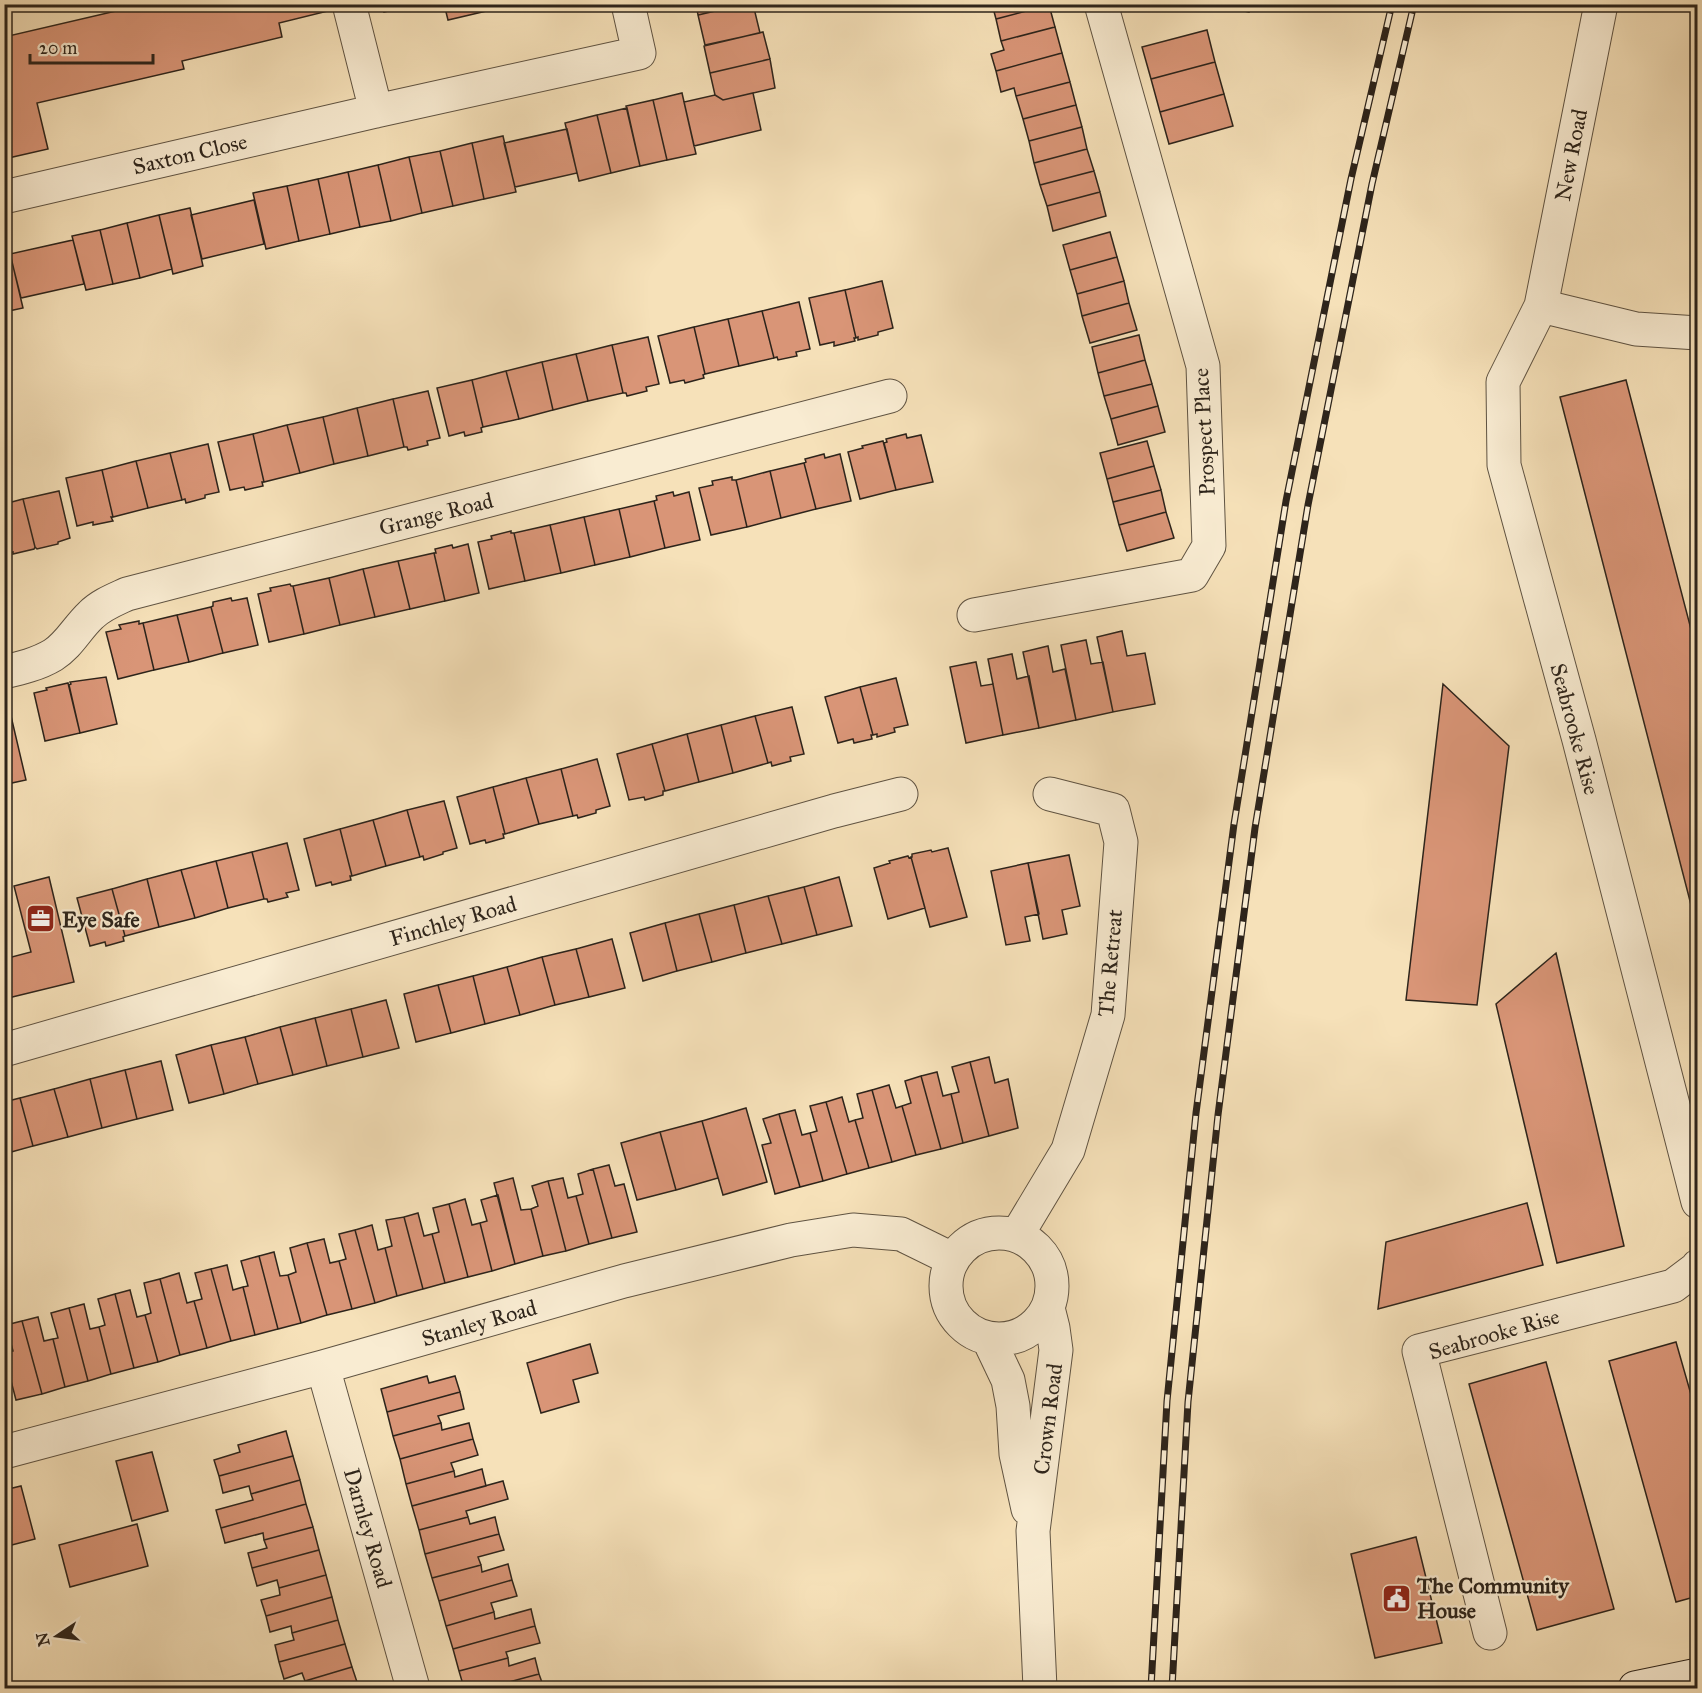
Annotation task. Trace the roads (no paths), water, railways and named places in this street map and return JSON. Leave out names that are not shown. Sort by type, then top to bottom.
[{"type":"street","points":[[349,4],[376,111]]},
{"type":"street","name":"Saxton Close","points":[[4,197],[639,53],[628,4]]},
{"type":"street","name":"Prospect Place","points":[[974,615],[1192,575],[1209,546],[1203,366],[1101,4]]},
{"type":"street","name":"New Road","points":[[1541,306],[1601,4]]},
{"type":"street","points":[[1541,306],[1636,329],[1698,333]]},
{"type":"street","name":"Seabrooke Rise","points":[[1541,306],[1503,382],[1504,465],[1692,1156],[1698,1202]]},
{"type":"street","name":"Grange Road","points":[[4,672],[30,666],[53,655],[68,643],[91,614],[106,603],[127,594],[890,396]]},
{"type":"street","name":"Finchley Road","points":[[4,1050],[823,814],[901,794]]},
{"type":"street","name":"The Retreat","points":[[1017,1235],[1068,1150],[1108,1015],[1121,842],[1113,810],[1050,794]]},
{"type":"street","name":"Stanley Road","points":[[4,1452],[323,1367],[624,1281],[791,1240],[853,1230],[901,1234],[952,1259]]},
{"type":"street","points":[[1002,1232],[1017,1235],[1032,1244],[1045,1257],[1051,1273],[1052,1290],[1048,1308],[1038,1323],[1024,1334],[1006,1339],[988,1338],[972,1332],[959,1321],[950,1307],[946,1291],[947,1275],[952,1259],[968,1243],[987,1233],[1002,1232]]},
{"type":"street","name":"Seabrooke Rise","points":[[1490,1633],[1419,1351],[1673,1286],[1698,1266]]},
{"type":"street","name":"Crown Road","points":[[1040,1689],[1033,1531],[1056,1350],[1048,1308]]},
{"type":"street","name":"Crown Road","points":[[988,1338],[1008,1380],[1013,1406],[1016,1454],[1033,1531]]},
{"type":"street","name":"Darnley Road","points":[[323,1367],[413,1689]]},
{"type":"street","points":[[1653,1687],[1698,1675]]},
{"type":"railway","points":[[1151,1688],[1167,1401],[1196,1113],[1234,824],[1286,501],[1351,179],[1392,4]]},
{"type":"railway","points":[[1172,1688],[1188,1402],[1218,1115],[1255,828],[1308,505],[1372,184],[1414,4]]},
{"type":"place","name":"Eye Safe","points":[[41,919]]},
{"type":"place","name":"The Community House","points":[[1396,1598]]}]
